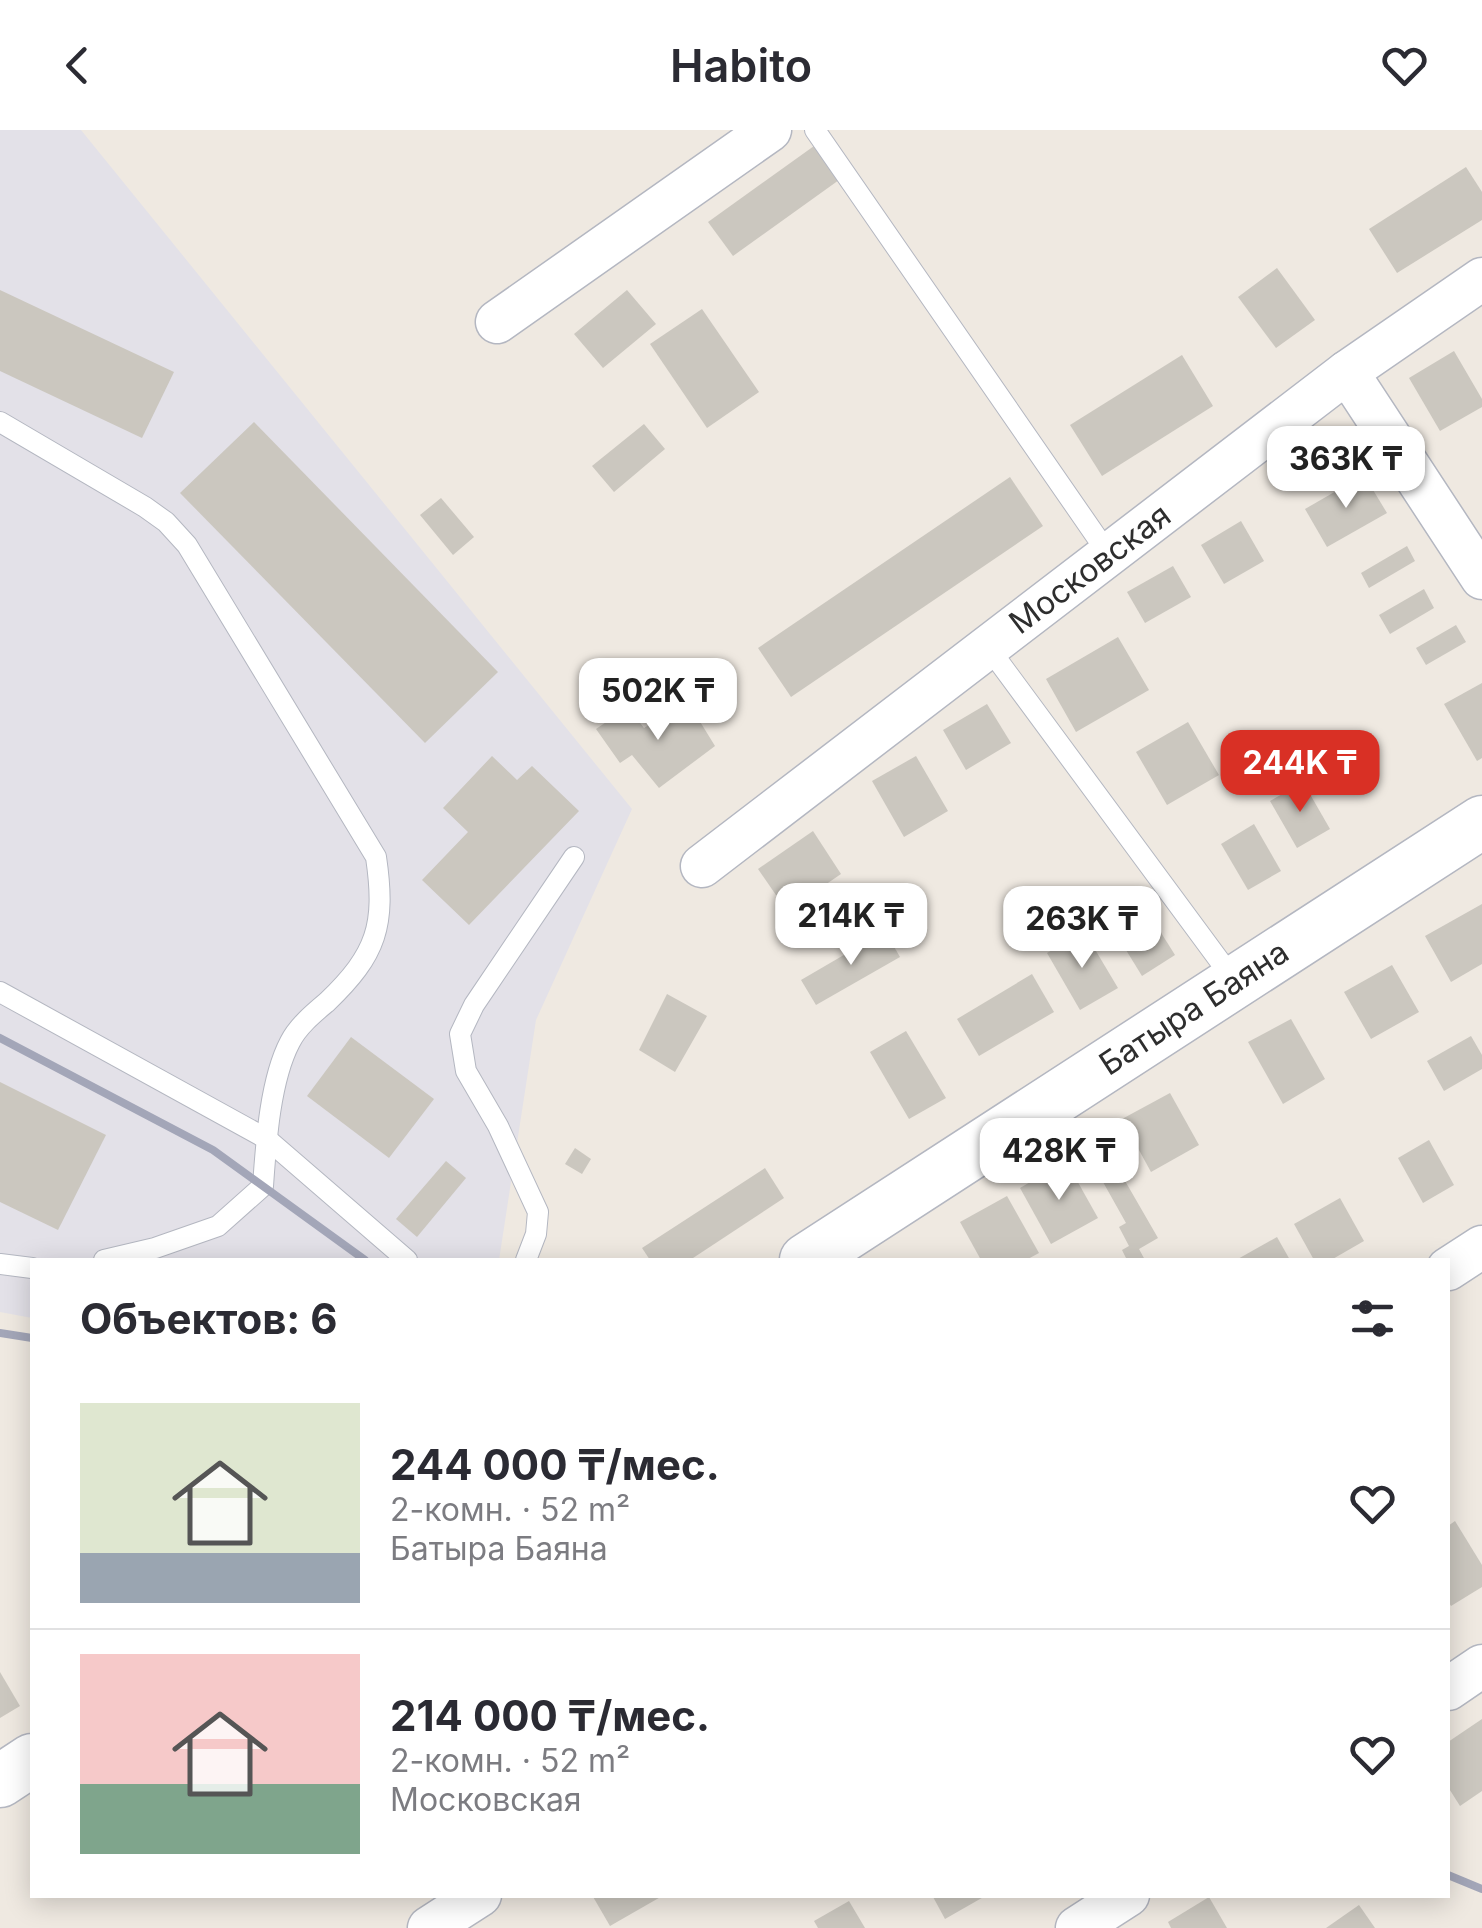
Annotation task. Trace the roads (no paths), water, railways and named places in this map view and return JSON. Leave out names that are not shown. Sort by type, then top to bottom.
[{"type":"street","points":[[497,322],[770,130]]},
{"type":"street","name":"Московская","points":[[702,866],[1347,372],[1482,279]]},
{"type":"street","points":[[1347,372],[1482,578]]},
{"type":"street","name":"Батыра Баяна","points":[[809,1258],[1482,822]]},
{"type":"street","points":[[1450,1268],[1482,1247]]},
{"type":"street","points":[[1450,1688],[1482,1666]]},
{"type":"street","points":[[0,1781],[30,1761]]},
{"type":"street","points":[[428,1928],[475,1898]]},
{"type":"street","points":[[1077,1928],[1123,1898]]},
{"type":"lane","points":[[815,130],[1109,555]]},
{"type":"lane","points":[[0,422],[145,506],[187,544],[376,857],[381,894],[370,953],[356,974],[291,1039],[282,1062],[266,1139],[263,1186],[218,1226],[112,1258]]},
{"type":"lane","points":[[988,647],[1235,982]]},
{"type":"lane","points":[[527,1258],[536,1234],[538,1212],[514,1158],[466,1070],[460,1034],[474,1005],[574,858]]},
{"type":"lane","points":[[0,992],[266,1139],[405,1258]]},
{"type":"lane","points":[[0,1264],[30,1268]]},
{"type":"railway","points":[[0,1038],[213,1150],[362,1258]]},
{"type":"railway","points":[[0,1333],[30,1338]]},
{"type":"railway","points":[[1450,1876],[1482,1889]]}]
